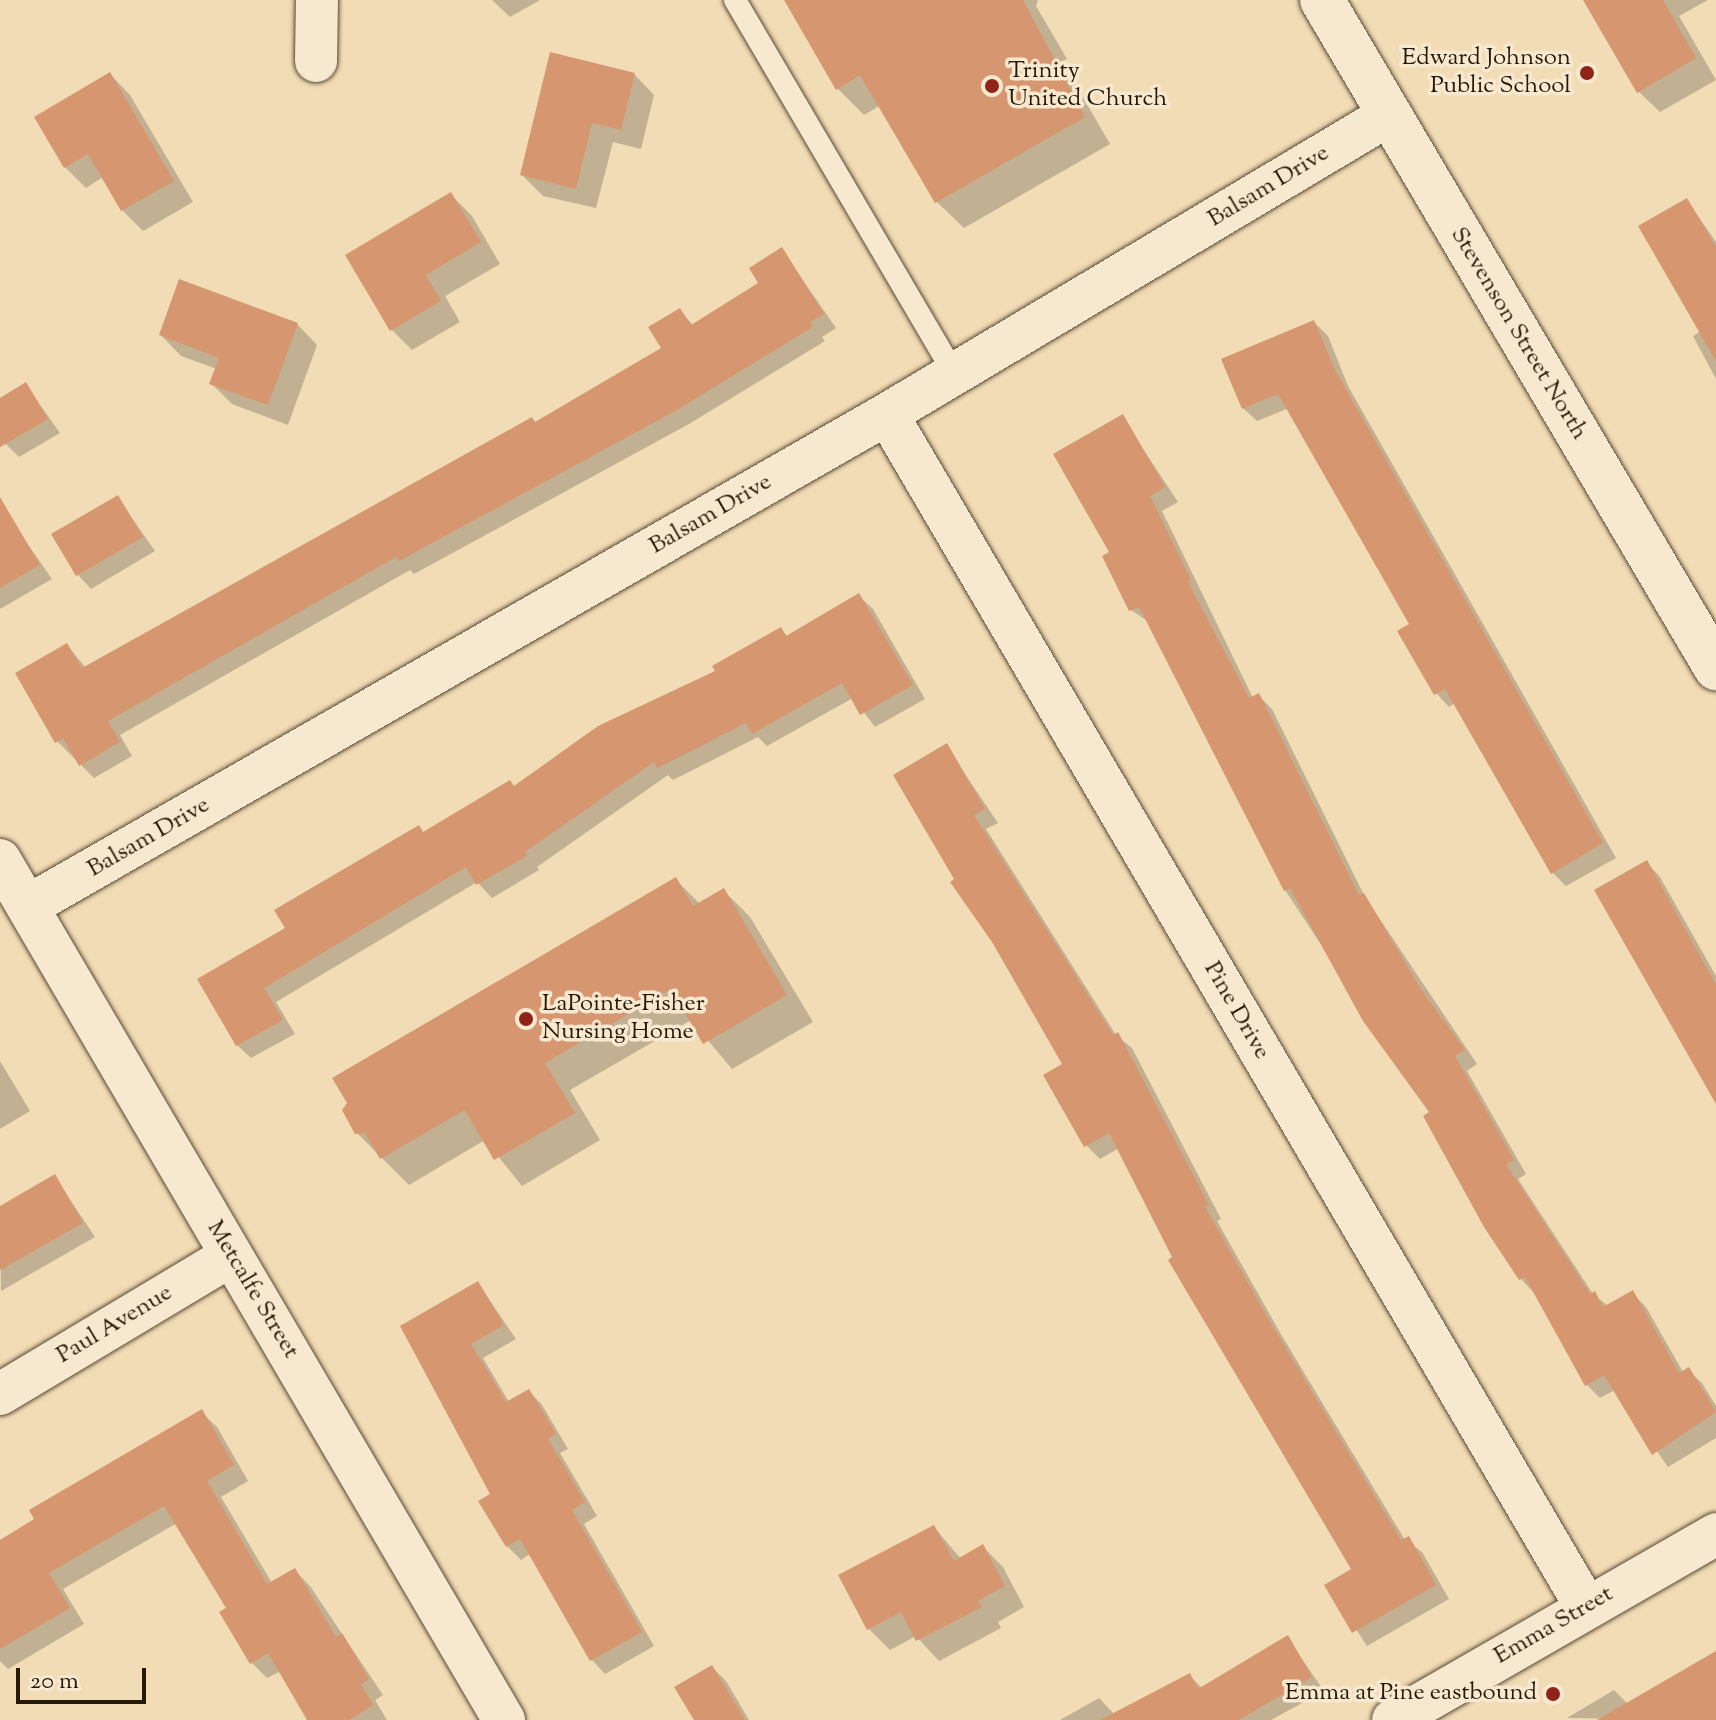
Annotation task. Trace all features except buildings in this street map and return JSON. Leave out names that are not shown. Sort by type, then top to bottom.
[{"type":"main road","name":"Stevenson Street North","points":[[1322,0],[1716,668]]},
{"type":"street","points":[[316,61],[317,0]]},
{"type":"street","name":"Balsam Drive","points":[[28,906],[955,375],[1389,115]]},
{"type":"street","name":"Pine Drive","points":[[887,414],[1586,1607]]},
{"type":"street","name":"Metcalfe Street","points":[[0,860],[504,1720]]},
{"type":"street","name":"Paul Avenue","points":[[0,1394],[231,1256]]},
{"type":"street","name":"Emma Street","points":[[1393,1720],[1716,1534]]},
{"type":"lane","points":[[735,0],[955,375]]},
{"type":"place","name":"Edward Johnson Public School","points":[[1587,73]]},
{"type":"place","name":"Trinity United Church","points":[[992,86]]},
{"type":"place","name":"LaPointe-Fisher Nursing Home","points":[[526,1019]]},
{"type":"place","name":"Emma at Pine eastbound","points":[[1553,1694]]}]
